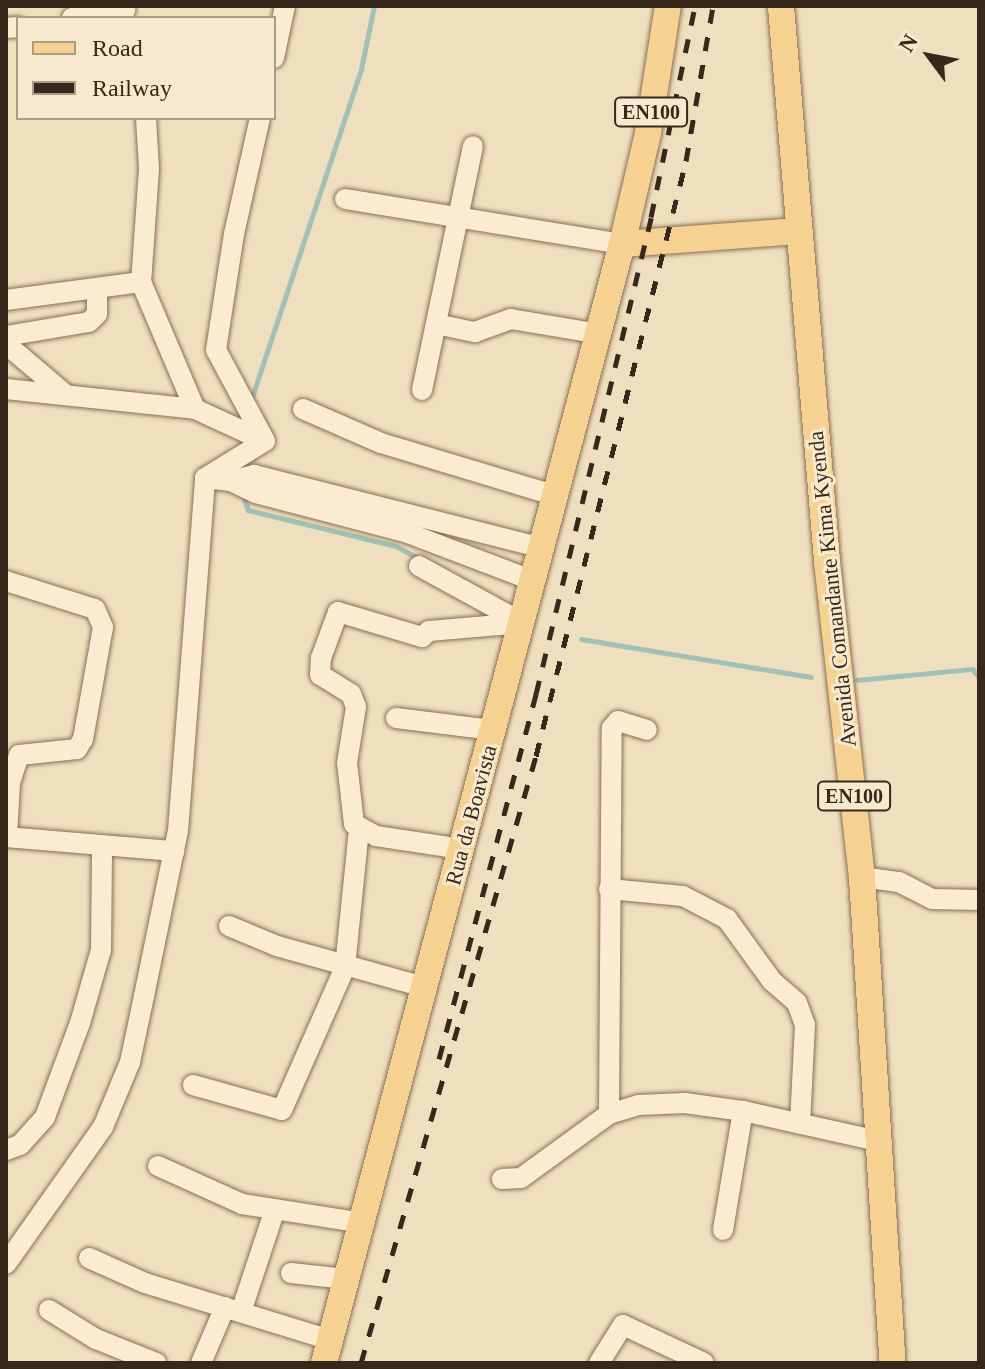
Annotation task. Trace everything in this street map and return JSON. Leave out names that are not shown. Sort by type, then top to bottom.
[{"type":"main road","name":"Rua da Boavista","points":[[327,1352],[600,334],[648,133],[668,6]]},
{"type":"main road","name":"Avenida Comandante Kima Kyenda","points":[[781,6],[827,561],[862,877],[893,1363]]},
{"type":"main road","points":[[619,256],[799,231]]},
{"type":"street","points":[[276,49],[285,6]]},
{"type":"street","points":[[87,16],[125,11]]},
{"type":"street","points":[[146,120],[149,169],[141,282],[195,409]]},
{"type":"street","points":[[260,120],[234,234],[216,350],[265,441]]},
{"type":"street","points":[[422,390],[461,218],[473,146]]},
{"type":"street","points":[[345,199],[461,218],[619,256]]},
{"type":"street","points":[[6,300],[141,282]]},
{"type":"street","points":[[6,336],[89,322],[97,314],[97,288]]},
{"type":"street","points":[[436,324],[475,332],[511,319],[600,334]]},
{"type":"street","points":[[6,344],[65,394]]},
{"type":"street","points":[[6,389],[195,409],[265,441]]},
{"type":"street","points":[[303,409],[381,443],[556,496]]},
{"type":"street","points":[[205,478],[265,441]]},
{"type":"street","points":[[231,481],[254,475],[543,548]]},
{"type":"street","points":[[205,478],[231,481],[256,493],[405,532],[534,581]]},
{"type":"street","points":[[6,1264],[108,1114],[130,1062],[174,851],[205,478]]},
{"type":"street","points":[[419,566],[523,623]]},
{"type":"street","points":[[6,581],[95,609],[103,627],[83,739],[77,749],[19,755],[10,783],[6,837],[102,848],[174,851]]},
{"type":"street","points":[[462,849],[376,836],[359,829],[351,820],[347,763],[356,707],[351,694],[325,681],[319,668],[338,612],[422,637],[429,631],[523,623]]},
{"type":"street","points":[[396,718],[493,730]]},
{"type":"street","points":[[609,1114],[612,728],[618,721],[647,730]]},
{"type":"street","points":[[193,1085],[282,1110],[345,967],[359,829]]},
{"type":"street","points":[[6,1150],[20,1145],[45,1117],[80,1023],[101,950],[102,848]]},
{"type":"street","points":[[862,877],[899,882],[932,899],[979,900]]},
{"type":"street","points":[[609,889],[683,896],[727,919],[772,981],[797,1003],[805,1025],[800,1124]]},
{"type":"street","points":[[229,926],[345,967],[424,987]]},
{"type":"street","points":[[502,1179],[521,1178],[609,1114],[638,1105],[685,1103],[743,1111],[878,1141]]},
{"type":"street","points":[[723,1230],[743,1111]]},
{"type":"street","points":[[158,1166],[242,1204],[363,1223]]},
{"type":"street","points":[[201,1363],[233,1310],[275,1209]]},
{"type":"street","points":[[89,1258],[145,1283],[233,1310],[327,1352]]},
{"type":"street","points":[[291,1273],[346,1279]]},
{"type":"street","points":[[49,1310],[96,1339],[156,1363]]},
{"type":"street","points":[[599,1363],[623,1325],[704,1363]]},
{"type":"waterway","points":[[251,400],[361,69],[374,6]]},
{"type":"waterway","points":[[244,499],[248,510],[396,546],[419,559]]},
{"type":"waterway","points":[[581,639],[811,677]]},
{"type":"waterway","points":[[857,680],[972,669],[979,677]]},
{"type":"railway","points":[[439,1059],[536,694],[651,217],[695,6]]},
{"type":"railway","points":[[361,1363],[536,756],[686,161],[713,6]]}]
